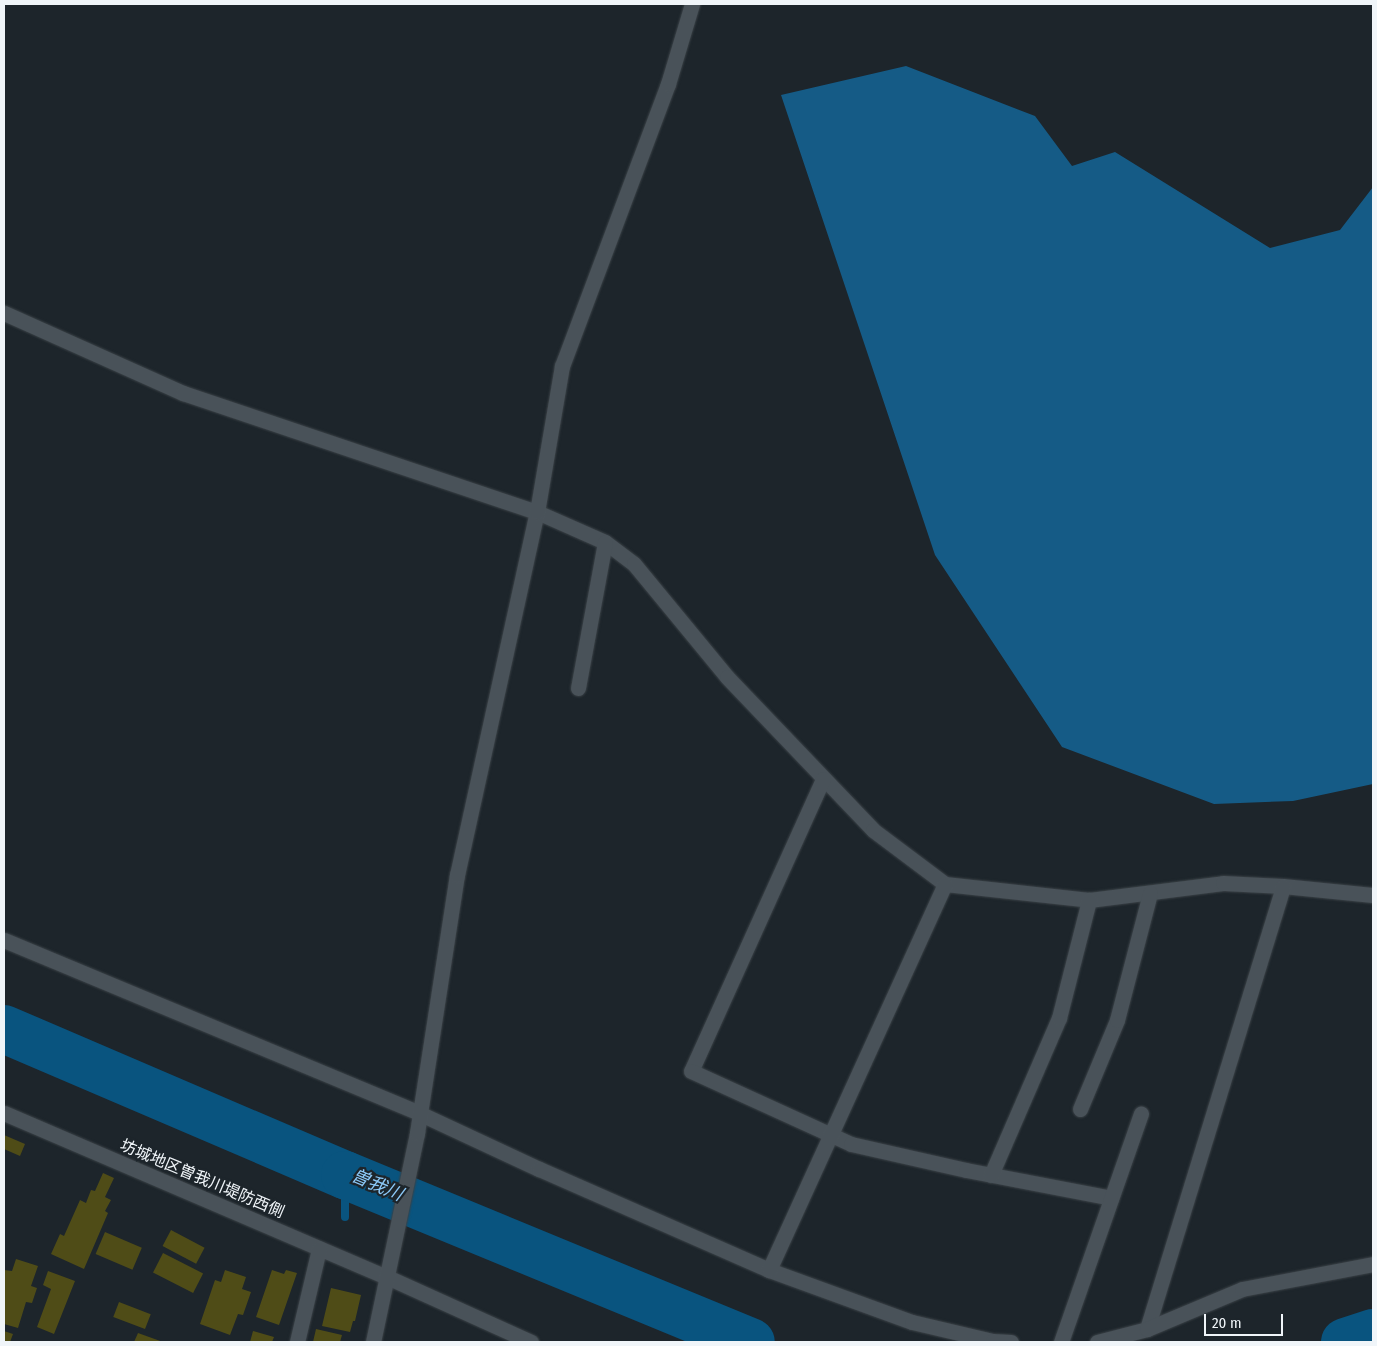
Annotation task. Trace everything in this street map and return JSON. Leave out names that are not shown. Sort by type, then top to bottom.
[{"type":"street","points":[[373,1342],[417,1133],[457,875],[537,512],[562,366],[668,84],[692,4]]},
{"type":"street","points":[[4,313],[183,393],[537,512],[605,542],[634,564],[727,677],[873,830],[945,884],[1089,900],[1223,883],[1283,886],[1373,895]]},
{"type":"street","points":[[578,688],[605,542]]},
{"type":"street","points":[[823,779],[690,1070],[851,1144],[991,1175],[1111,1198]]},
{"type":"street","points":[[769,1270],[945,884]]},
{"type":"street","points":[[1147,1329],[1283,886]]},
{"type":"street","points":[[1080,1109],[1117,1020],[1150,892]]},
{"type":"street","points":[[991,1175],[1059,1018],[1089,900]]},
{"type":"street","points":[[4,940],[420,1114],[538,1169],[769,1270],[912,1322],[992,1341],[1011,1342]]},
{"type":"street","name":"坊城地区曽我川堤防西側","points":[[4,1113],[319,1248],[388,1272],[531,1342]]},
{"type":"street","points":[[1061,1342],[1140,1114]]},
{"type":"street","points":[[296,1342],[319,1248]]},
{"type":"street","points":[[1097,1342],[1147,1329],[1242,1289],[1373,1264]]},
{"type":"shaded area","points":[[906,66],[1035,116],[1072,166],[1115,152],[1270,248],[1340,230],[1373,187],[1373,784],[1293,801],[1214,804],[1062,747],[935,555],[781,95]]},
{"type":"building","points":[[4,1135],[25,1144],[20,1156],[4,1149]]},
{"type":"building","points":[[103,1173],[114,1178],[105,1197],[111,1200],[105,1211],[108,1213],[84,1269],[51,1254],[60,1234],[64,1236],[80,1200],[86,1203],[91,1190],[95,1191]]},
{"type":"building","points":[[171,1230],[205,1248],[196,1264],[163,1246]]},
{"type":"building","points":[[105,1232],[142,1248],[132,1270],[96,1254]]},
{"type":"building","points":[[163,1253],[203,1273],[193,1293],[153,1273]]},
{"type":"building","points":[[16,1259],[38,1266],[31,1286],[37,1288],[32,1303],[26,1302],[18,1328],[4,1324],[4,1270],[12,1271]]},
{"type":"building","points":[[225,1270],[246,1277],[242,1289],[251,1292],[243,1315],[238,1314],[230,1335],[200,1324],[215,1280],[221,1282]]},
{"type":"building","points":[[272,1270],[284,1274],[286,1270],[297,1273],[279,1325],[256,1317]]},
{"type":"building","points":[[48,1271],[75,1281],[54,1334],[37,1327],[51,1289],[43,1285]]},
{"type":"building","points":[[331,1288],[361,1295],[355,1321],[353,1321],[350,1332],[322,1326]]},
{"type":"building","points":[[119,1302],[151,1314],[145,1329],[113,1317]]},
{"type":"building","points":[[316,1329],[342,1335],[340,1342],[313,1342]]},
{"type":"building","points":[[4,1331],[13,1334],[10,1342],[4,1342]]},
{"type":"building","points":[[253,1331],[274,1337],[272,1342],[250,1342]]},
{"type":"building","points":[[138,1333],[163,1342],[134,1342]]},
{"type":"waterway","name":"曽我川","points":[[4,1029],[345,1175],[751,1342]]},
{"type":"waterway","points":[[345,1175],[345,1217]]},
{"type":"waterway","name":"曽我川","points":[[1345,1342],[1373,1333]]}]
